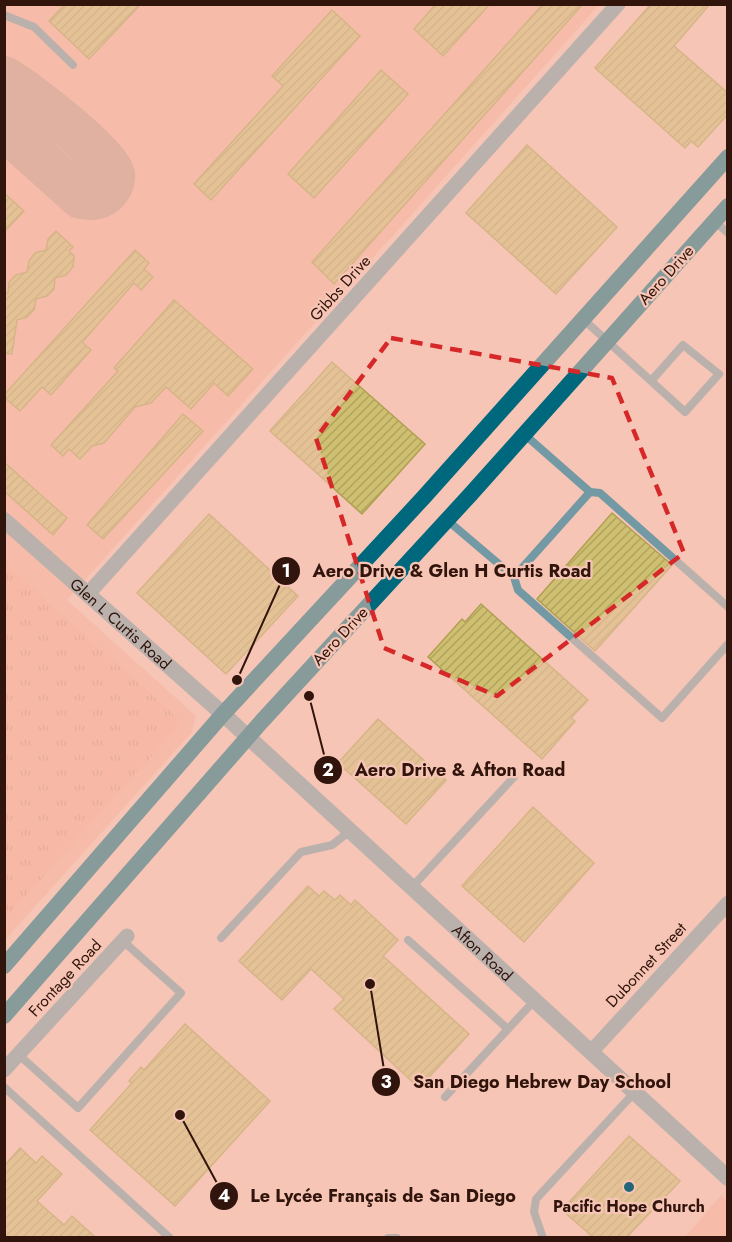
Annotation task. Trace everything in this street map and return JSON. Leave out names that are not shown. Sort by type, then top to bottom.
[{"type":"main road","name":"Aero Drive","points":[[4,966],[223,714],[424,497],[728,158]]},
{"type":"main road","name":"Aero Drive","points":[[4,1016],[243,732],[447,520],[728,206]]},
{"type":"street","name":"Gibbs Drive","points":[[88,594],[618,4]]},
{"type":"street","name":"Glen L Curtis Road","points":[[4,520],[243,732]]},
{"type":"street","name":"Afton Road","points":[[243,732],[728,1178]]},
{"type":"street","name":"Dubonnet Street","points":[[591,1052],[728,903]]},
{"type":"street","name":"Frontage Road","points":[[4,1070],[125,938]]},
{"type":"lane","points":[[4,15],[34,27],[73,65]]},
{"type":"lane","points":[[714,221],[728,233]]},
{"type":"lane","points":[[583,319],[607,341],[685,412],[718,374],[683,345],[651,381]]},
{"type":"lane","points":[[524,434],[590,492],[600,493],[728,607]]},
{"type":"lane","points":[[514,577],[590,492]]},
{"type":"lane","points":[[447,520],[514,577],[518,590],[662,718],[728,644]]},
{"type":"lane","points":[[412,887],[514,777]]},
{"type":"lane","points":[[221,938],[301,852],[332,845],[350,831]]},
{"type":"lane","points":[[19,1055],[78,1108],[181,993],[125,938]]},
{"type":"lane","points":[[408,939],[508,1029]]},
{"type":"lane","points":[[445,1097],[535,1000]]},
{"type":"lane","points":[[4,1087],[170,1238]]},
{"type":"lane","points":[[543,1238],[534,1212],[536,1199],[635,1091]]},
{"type":"lane","points":[[388,1238],[397,1238]]},
{"type":"highlighted area","points":[[391,338],[612,378],[684,553],[497,696],[384,648],[316,438]]},
{"type":"shaded area","points":[[5,5],[599,5],[67,600],[196,716],[192,732],[5,940]]},
{"type":"shaded area","points":[[721,1195],[727,1201],[727,1237],[685,1237]]},
{"type":"green space","points":[[5,563],[181,721],[180,725],[5,919]]},
{"type":"building","points":[[65,4],[141,4],[89,59],[49,21]]},
{"type":"building","points":[[436,4],[490,4],[443,56],[414,29]]},
{"type":"building","points":[[543,4],[583,4],[334,284],[312,262]]},
{"type":"building","points":[[651,4],[710,4],[674,46],[728,93],[728,114],[698,147],[691,141],[685,148],[595,68]]},
{"type":"building","points":[[332,10],[360,36],[211,200],[194,184],[283,86],[272,76]]},
{"type":"building","points":[[381,70],[408,94],[314,198],[288,174]]},
{"type":"building","points":[[527,145],[617,227],[556,294],[466,213]]},
{"type":"building","points":[[4,193],[24,211],[4,232]]},
{"type":"building","points":[[56,231],[73,247],[69,251],[74,256],[73,267],[66,275],[55,278],[54,289],[47,296],[36,299],[34,310],[27,317],[17,320],[12,354],[4,353],[4,294],[8,293],[9,282],[16,275],[27,272],[29,261],[35,253],[46,250],[48,239]]},
{"type":"building","points":[[135,250],[149,263],[144,269],[153,277],[141,290],[134,283],[82,342],[91,350],[51,395],[42,387],[20,411],[4,395]]},
{"type":"building","points":[[174,300],[253,369],[228,396],[214,383],[191,409],[166,387],[151,403],[135,407],[104,443],[92,446],[80,459],[69,449],[63,456],[51,445],[118,371],[114,368]]},
{"type":"building","points":[[332,362],[425,444],[362,514],[270,431]]},
{"type":"building","points":[[183,414],[203,431],[103,539],[87,525]]},
{"type":"building","points":[[4,462],[67,518],[53,535],[4,491]]},
{"type":"building","points":[[612,513],[672,565],[595,651],[537,599]]},
{"type":"building","points":[[209,514],[298,596],[226,674],[137,593]]},
{"type":"building","points":[[481,604],[588,700],[571,718],[575,721],[542,759],[428,657],[462,619],[465,622]]},
{"type":"building","points":[[378,719],[446,780],[406,824],[338,763]]},
{"type":"building","points":[[533,807],[594,863],[524,942],[462,886]]},
{"type":"building","points":[[308,886],[319,896],[324,891],[335,900],[340,895],[351,905],[355,900],[398,940],[383,956],[469,1034],[419,1088],[334,1009],[344,999],[311,969],[282,1000],[239,961]]},
{"type":"building","points":[[185,1024],[270,1101],[175,1206],[90,1130],[132,1083],[129,1081],[141,1067],[144,1070]]},
{"type":"building","points":[[629,1136],[680,1181],[626,1238],[594,1238],[562,1210]]},
{"type":"building","points":[[20,1148],[36,1163],[42,1156],[62,1174],[37,1201],[64,1225],[72,1216],[96,1238],[4,1238],[4,1166]]},
{"type":"taxiway","points":[[4,78],[46,108],[97,152],[113,174],[111,185],[104,194],[98,197],[81,197],[4,128]]},
{"type":"place","name":"Aero Drive & Glen H Curtis Road","points":[[237,680]]},
{"type":"place","name":"Aero Drive & Afton Road","points":[[309,696]]},
{"type":"place","name":"San Diego Hebrew Day School","points":[[370,984]]},
{"type":"place","name":"Le Lycée Français de San Diego","points":[[180,1115]]},
{"type":"place","name":"Pacific Hope Church","points":[[629,1187]]}]
